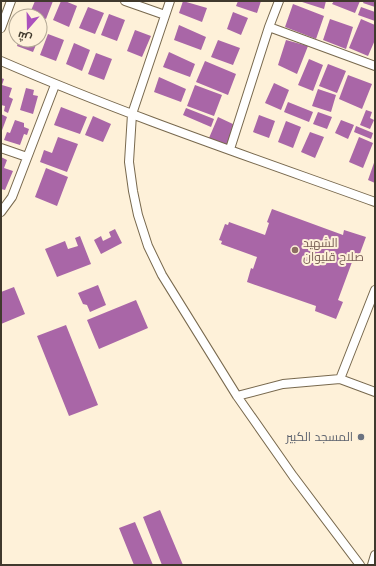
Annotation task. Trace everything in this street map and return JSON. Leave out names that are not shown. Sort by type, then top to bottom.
[{"type":"street","points":[[1,28],[11,1]]},
{"type":"street","points":[[126,1],[165,15]]},
{"type":"street","points":[[170,1],[132,114],[129,162],[132,192],[148,246],[162,275],[236,396],[360,565]]},
{"type":"street","points":[[230,150],[269,27],[279,1]]},
{"type":"street","points":[[269,27],[375,66]]},
{"type":"street","points":[[1,61],[55,85],[375,202]]},
{"type":"street","points":[[1,212],[12,197],[55,85]]},
{"type":"street","points":[[1,148],[27,157]]},
{"type":"street","points":[[340,379],[375,290]]},
{"type":"street","points":[[236,396],[284,384],[340,379],[375,392]]},
{"type":"street","points":[[372,565],[375,555]]},
{"type":"building","points":[[35,1],[53,1],[48,14],[48,8],[32,8]]},
{"type":"building","points":[[61,1],[77,6],[69,27],[53,20]]},
{"type":"building","points":[[183,1],[207,8],[202,22],[179,13]]},
{"type":"building","points":[[238,1],[261,1],[257,13],[236,6]]},
{"type":"building","points":[[299,1],[326,1],[324,9]]},
{"type":"building","points":[[334,1],[360,1],[355,13],[332,4]]},
{"type":"building","points":[[364,1],[375,1],[375,7],[363,3]]},
{"type":"building","points":[[293,4],[324,16],[316,39],[285,27]]},
{"type":"building","points":[[88,7],[104,13],[95,34],[79,28]]},
{"type":"building","points":[[361,7],[375,12],[375,21],[358,15]]},
{"type":"building","points":[[233,12],[248,18],[241,35],[227,29]]},
{"type":"building","points":[[109,14],[125,20],[117,41],[101,35]]},
{"type":"building","points":[[330,19],[353,27],[346,49],[323,40]]},
{"type":"building","points":[[361,19],[375,25],[375,40],[368,56],[349,48]]},
{"type":"building","points":[[179,25],[206,37],[201,50],[174,40]]},
{"type":"building","points":[[135,30],[151,36],[142,57],[127,51]]},
{"type":"building","points":[[48,34],[64,40],[56,61],[40,55],[43,48],[48,48]]},
{"type":"building","points":[[218,40],[240,48],[233,65],[211,57]]},
{"type":"building","points":[[286,40],[308,46],[297,74],[278,65]]},
{"type":"building","points":[[74,43],[90,50],[82,71],[66,64]]},
{"type":"building","points":[[22,48],[35,48],[33,52]]},
{"type":"building","points":[[169,52],[195,64],[190,77],[163,67]]},
{"type":"building","points":[[96,53],[112,59],[104,80],[88,74]]},
{"type":"building","points":[[309,59],[323,65],[313,91],[298,85]]},
{"type":"building","points":[[205,61],[236,74],[228,95],[196,82]]},
{"type":"building","points":[[328,64],[346,71],[337,93],[319,86]]},
{"type":"building","points":[[348,75],[372,84],[362,109],[339,99]]},
{"type":"building","points":[[159,77],[186,89],[181,102],[154,92]]},
{"type":"building","points":[[1,78],[4,79],[2,85],[12,88],[9,97],[13,99],[8,113],[4,111],[5,106],[1,105]]},
{"type":"building","points":[[274,83],[289,90],[281,110],[265,103]]},
{"type":"building","points":[[195,85],[222,95],[214,116],[187,106]]},
{"type":"building","points":[[26,88],[34,90],[33,95],[38,96],[33,114],[20,110]]},
{"type":"building","points":[[318,89],[336,95],[331,112],[312,106]]},
{"type":"building","points":[[288,102],[313,112],[309,122],[284,112]]},
{"type":"building","points":[[61,107],[87,117],[80,134],[54,125]]},
{"type":"building","points":[[186,108],[214,119],[211,127],[183,115]]},
{"type":"building","points":[[366,110],[372,112],[370,118],[374,120],[370,129],[360,125]]},
{"type":"building","points":[[318,112],[332,117],[327,129],[313,124]]},
{"type":"building","points":[[1,114],[7,117],[1,133]]},
{"type":"building","points":[[259,115],[275,121],[269,138],[253,132]]},
{"type":"building","points":[[93,116],[111,124],[103,142],[85,135]]},
{"type":"building","points":[[218,117],[235,125],[226,146],[209,138]]},
{"type":"building","points":[[15,120],[24,123],[24,127],[29,129],[27,135],[24,134],[20,145],[4,140],[7,132],[10,133]]},
{"type":"building","points":[[341,120],[354,125],[348,139],[335,133]]},
{"type":"building","points":[[286,121],[301,127],[293,148],[278,142]]},
{"type":"building","points":[[356,126],[373,133],[371,139],[354,132]]},
{"type":"building","points":[[310,132],[324,137],[315,158],[301,152]]},
{"type":"building","points":[[58,137],[78,144],[67,172],[40,162],[44,150],[52,153]]},
{"type":"building","points":[[359,137],[373,143],[363,168],[349,162]]},
{"type":"building","points":[[1,157],[7,160],[4,168],[13,171],[5,190],[1,189]]},
{"type":"building","points":[[375,160],[375,183],[368,180]]},
{"type":"building","points":[[46,168],[68,177],[57,206],[35,197]]},
{"type":"building","points":[[272,209],[343,235],[344,230],[366,237],[359,256],[355,254],[338,300],[343,302],[336,319],[315,311],[316,306],[247,282],[251,268],[253,269],[257,257],[221,244],[222,241],[219,240],[225,224],[228,225],[229,222],[265,235],[269,223],[267,222]]},
{"type":"building","points":[[115,229],[122,243],[101,254],[94,240],[101,236],[103,241],[111,237],[109,232]]},
{"type":"building","points":[[80,236],[91,264],[57,277],[45,249],[65,241],[68,249],[78,246],[75,238]]},
{"type":"building","points":[[98,285],[106,305],[90,312],[87,305],[83,304],[78,293]]},
{"type":"building","points":[[14,287],[25,314],[1,324],[1,292]]},
{"type":"building","points":[[136,300],[148,328],[99,349],[87,320]]},
{"type":"building","points":[[66,325],[98,405],[69,416],[37,336]]},
{"type":"building","points":[[160,510],[183,565],[162,565],[143,517]]},
{"type":"building","points":[[135,522],[153,565],[134,565],[119,528]]},
{"type":"place","name":"الشهيد صلاح قليوان","points":[[295,250]]},
{"type":"place","name":"المسجد الكبير","points":[[361,437]]}]
